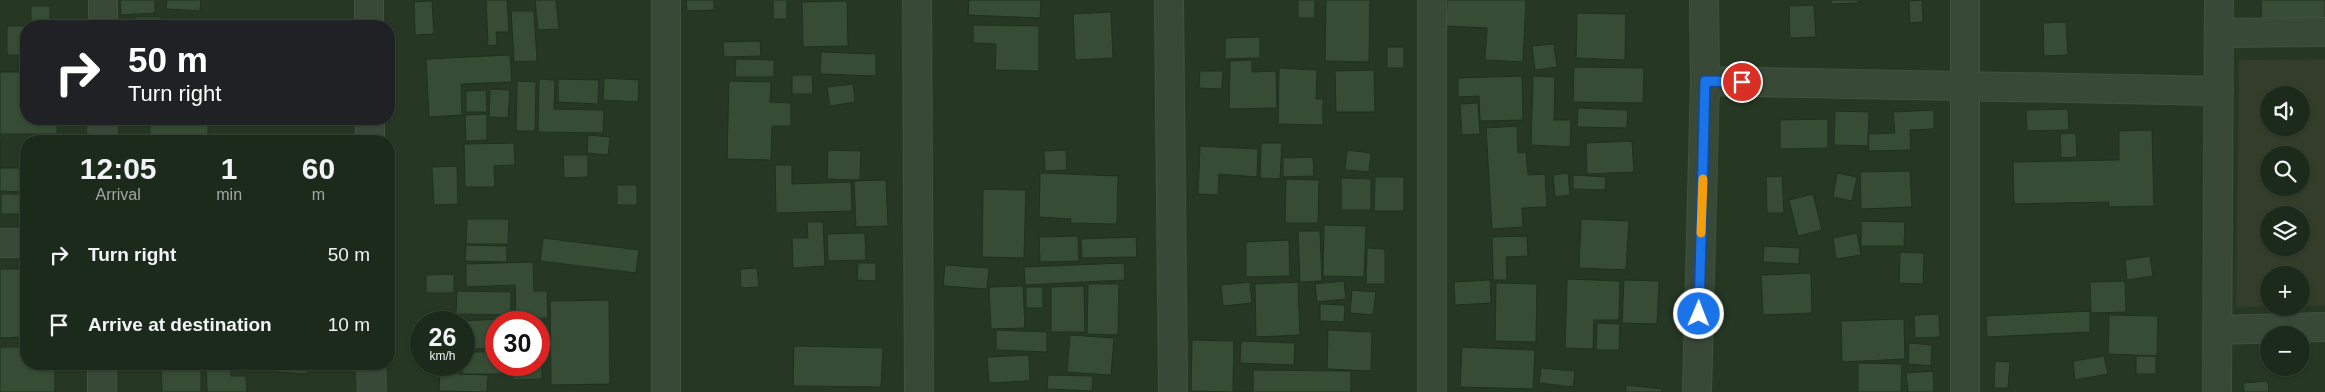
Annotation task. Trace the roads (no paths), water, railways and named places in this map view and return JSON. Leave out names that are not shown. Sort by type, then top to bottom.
[{"type":"street","points":[[103,0],[103,20]]},
{"type":"street","points":[[369,0],[369,20]]},
{"type":"street","points":[[666,0],[666,392]]},
{"type":"street","points":[[917,0],[919,392]]},
{"type":"street","points":[[1169,0],[1173,392]]},
{"type":"street","points":[[1432,0],[1432,392]]},
{"type":"street","points":[[1697,392],[1705,81],[1704,0]]},
{"type":"street","points":[[1965,0],[1965,392]]},
{"type":"street","points":[[2217,392],[2220,0]]},
{"type":"street","points":[[2220,33],[2325,32]]},
{"type":"street","points":[[1705,81],[2219,91]]},
{"type":"street","points":[[0,243],[20,243]]},
{"type":"street","points":[[2218,330],[2325,327]]},
{"type":"street","points":[[102,370],[102,392]]},
{"type":"street","points":[[371,370],[372,392]]}]
